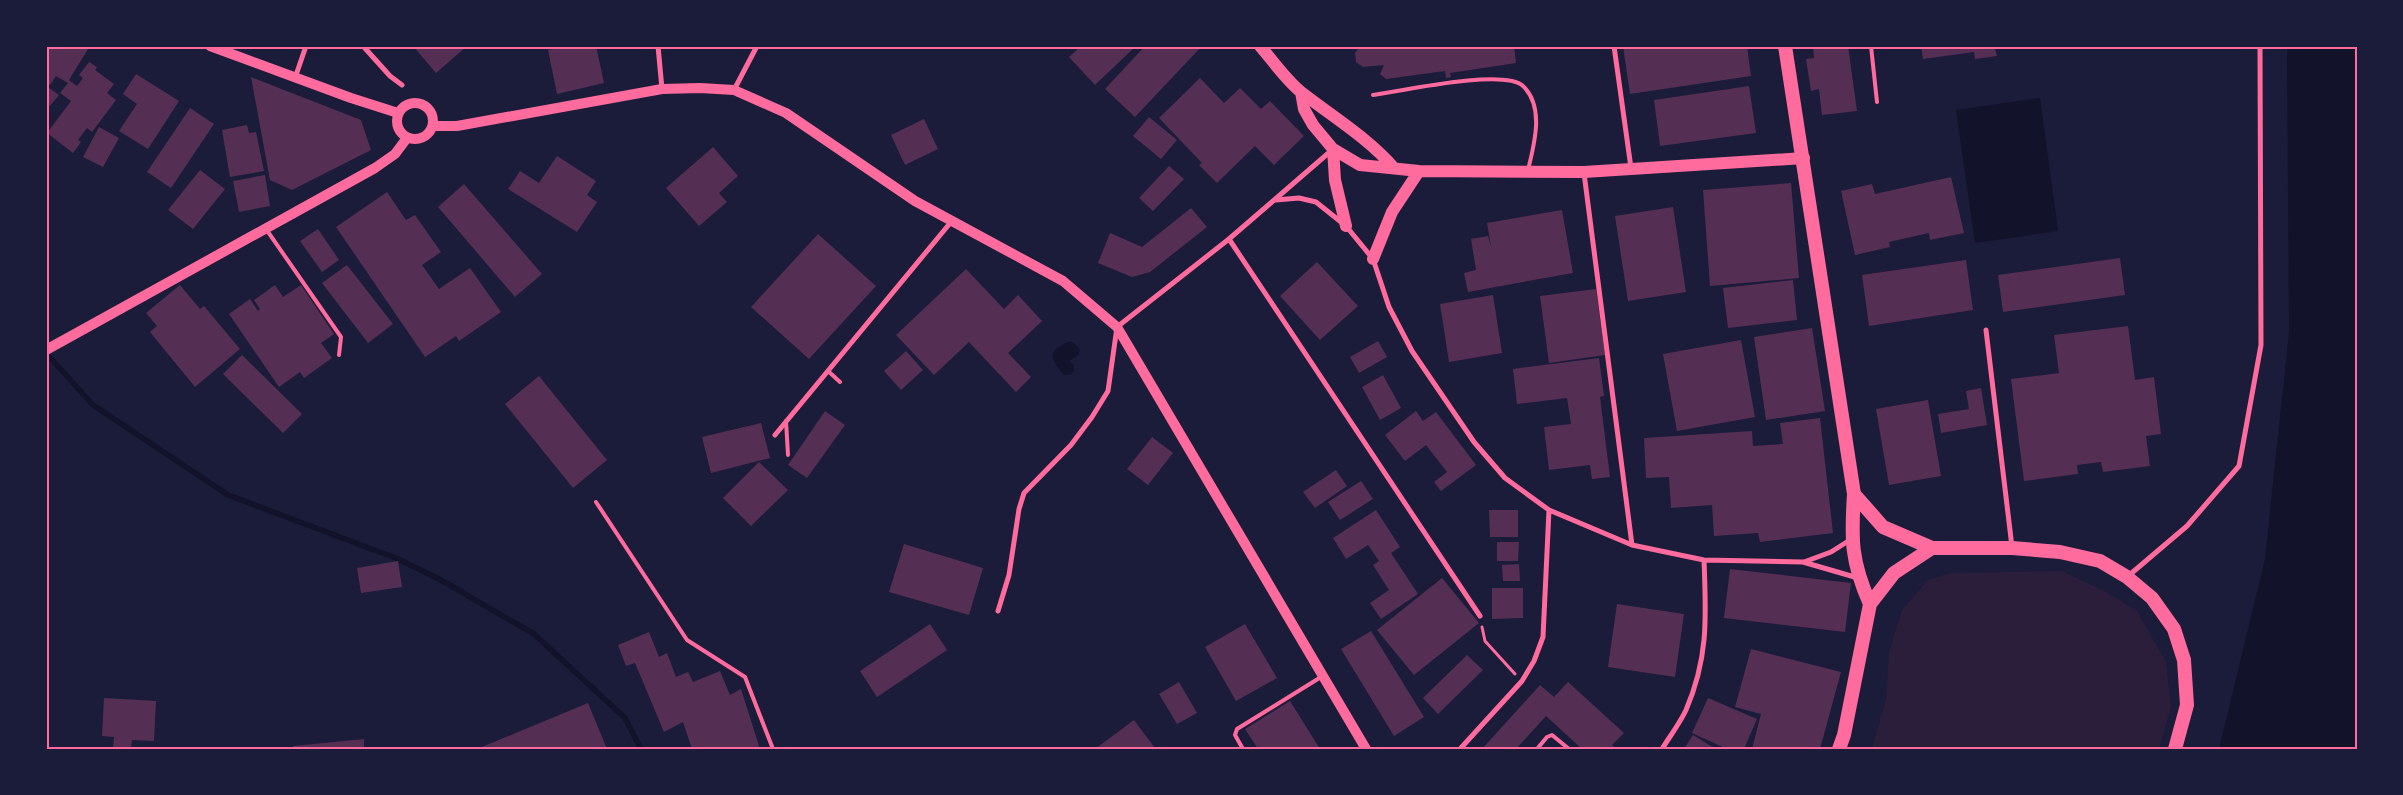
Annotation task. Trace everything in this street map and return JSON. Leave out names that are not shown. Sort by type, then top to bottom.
[{"type":"highway","points":[[1785,46],[1804,158],[1854,494],[1851,540],[1858,578],[1870,604]]},
{"type":"highway","points":[[1854,494],[1883,527],[1932,548],[2012,548],[2060,552],[2100,561],[2127,577],[2152,598],[2174,629],[2184,660],[2187,705],[2175,749]]},
{"type":"highway","points":[[1838,749],[1844,735],[1870,604],[1894,573],[1932,548]]},
{"type":"main road","points":[[210,46],[295,78],[398,113]]},
{"type":"main road","points":[[1260,46],[1301,92],[1329,111],[1380,153],[1394,168]]},
{"type":"main road","points":[[433,126],[457,126],[662,89],[700,88],[734,90],[786,113],[915,201],[1063,281],[1116,327],[1366,749]]},
{"type":"main road","points":[[1301,92],[1304,109],[1313,125],[1333,149],[1360,165],[1419,171],[1584,172],[1804,158]]},
{"type":"main road","points":[[412,103],[424,105],[432,114],[433,126],[430,132],[420,139],[407,138],[396,124],[398,113],[402,108],[412,103]]},
{"type":"main road","points":[[46,350],[82,328],[375,168],[395,154],[407,138]]},
{"type":"main road","points":[[1333,149],[1336,180],[1346,226]]},
{"type":"main road","points":[[1373,259],[1392,212],[1419,171]]},
{"type":"street","points":[[295,78],[306,46]]},
{"type":"street","points":[[363,46],[390,76],[402,85]]},
{"type":"street","points":[[658,46],[662,89]]},
{"type":"street","points":[[734,90],[757,46]]},
{"type":"street","points":[[1614,46],[1631,168]]},
{"type":"street","points":[[2127,577],[2187,526],[2240,466],[2261,345],[2260,46]]},
{"type":"street","points":[[998,611],[1009,575],[1019,509],[1024,493],[1071,445],[1108,391],[1116,327],[1229,239],[1333,149]]},
{"type":"street","points":[[1584,172],[1632,544]]},
{"type":"street","points":[[1276,200],[1299,198],[1316,202],[1346,226],[1373,259],[1390,307],[1412,351],[1439,394],[1474,442],[1505,478],[1549,510],[1632,544],[1704,560],[1803,562],[1858,578]]},
{"type":"street","points":[[775,434],[951,222]]},
{"type":"street","points":[[1229,239],[1480,616]]},
{"type":"street","points":[[1986,330],[2012,548]]},
{"type":"street","points":[[1460,749],[1522,681],[1534,660],[1543,637],[1549,510]]},
{"type":"street","points":[[1803,562],[1831,552],[1851,540]]},
{"type":"street","points":[[1662,749],[1686,711],[1704,653],[1706,610],[1704,560]]},
{"type":"lane","points":[[1871,46],[1877,102]]},
{"type":"lane","points":[[1373,95],[1487,78],[1508,78],[1523,86],[1535,108],[1536,138],[1528,172]]},
{"type":"lane","points":[[266,229],[341,337],[339,355]]},
{"type":"lane","points":[[828,371],[840,382]]},
{"type":"lane","points":[[786,421],[788,455]]},
{"type":"lane","points":[[596,502],[687,640],[745,677],[773,749]]},
{"type":"lane","points":[[1243,749],[1236,735],[1237,729],[1323,676]]},
{"type":"lane","points":[[1538,749],[1547,737],[1552,735],[1569,749]]},
{"type":"path","points":[[1485,641],[1522,681]]},
{"type":"shaded area","points":[[2287,46],[2357,46],[2357,749],[2219,749],[2265,559],[2289,332]]},
{"type":"shaded area","points":[[2040,98],[2058,231],[1975,243],[1956,110]]},
{"type":"shaded area","points":[[1073,342],[1080,350],[1078,355],[1069,361],[1074,365],[1074,371],[1070,375],[1064,375],[1054,361],[1053,353],[1061,345]]},
{"type":"shaded area","points":[[2062,571],[2106,592],[2137,611],[2166,662],[2171,707],[2159,749],[1872,749],[1886,699],[1889,652],[1902,610],[1928,580],[1950,573]]},
{"type":"building","points":[[46,46],[84,46],[88,49],[69,80],[77,86],[83,78],[79,75],[89,62],[97,67],[95,70],[114,84],[107,93],[116,100],[92,132],[87,128],[78,140],[81,142],[73,153],[47,133],[71,101],[60,93],[68,83],[56,76],[50,85],[46,83]]},
{"type":"building","points":[[413,46],[467,46],[436,73]]},
{"type":"building","points":[[563,46],[596,46],[604,83],[557,94],[548,50]]},
{"type":"building","points":[[1081,46],[1136,46],[1095,85],[1069,57]]},
{"type":"building","points":[[1145,46],[1202,46],[1135,117],[1105,89]]},
{"type":"building","points":[[1360,46],[1514,46],[1516,63],[1450,73],[1451,77],[1446,78],[1445,71],[1386,79],[1380,74],[1384,65],[1363,67],[1356,62],[1355,53]]},
{"type":"building","points":[[1623,46],[1747,46],[1751,76],[1630,94]]},
{"type":"building","points":[[1813,46],[1848,46],[1857,111],[1822,115],[1819,89],[1811,91],[1806,59],[1814,58]]},
{"type":"building","points":[[1921,46],[2003,47],[1995,49],[1997,56],[1975,59],[1974,52],[1923,59]]},
{"type":"building","points":[[136,74],[179,101],[148,149],[119,131],[137,104],[123,94]]},
{"type":"building","points":[[251,77],[361,120],[371,150],[292,190],[270,180]]},
{"type":"building","points":[[1200,78],[1224,103],[1240,88],[1261,109],[1270,101],[1304,136],[1274,165],[1255,146],[1217,183],[1199,165],[1202,163],[1159,118]]},
{"type":"building","points":[[1749,86],[1756,133],[1660,146],[1654,100]]},
{"type":"building","points":[[49,88],[59,95],[50,106],[46,103],[46,93]]},
{"type":"building","points":[[190,108],[214,124],[171,188],[147,172]]},
{"type":"building","points":[[1149,117],[1177,140],[1161,159],[1133,136]]},
{"type":"building","points":[[924,119],[938,149],[905,165],[891,135]]},
{"type":"building","points":[[247,125],[249,133],[256,132],[264,171],[230,177],[222,130]]},
{"type":"building","points":[[99,127],[119,138],[103,167],[83,157]]},
{"type":"building","points":[[713,147],[738,176],[719,193],[727,202],[699,226],[666,188]]},
{"type":"building","points":[[557,156],[596,181],[587,195],[597,202],[577,232],[508,189],[520,171],[539,183]]},
{"type":"building","points":[[1169,166],[1184,179],[1153,211],[1139,198]]},
{"type":"building","points":[[200,170],[225,189],[193,229],[168,210]]},
{"type":"building","points":[[265,175],[270,206],[239,212],[233,181]]},
{"type":"building","points":[[1951,177],[1964,233],[1930,240],[1929,233],[1889,242],[1890,247],[1855,255],[1841,191],[1872,184],[1875,194]]},
{"type":"building","points":[[1791,183],[1799,278],[1710,286],[1703,190]]},
{"type":"building","points":[[464,184],[542,274],[515,297],[438,207]]},
{"type":"building","points":[[387,192],[406,220],[415,215],[441,252],[422,265],[439,289],[470,268],[501,312],[459,341],[456,336],[425,357],[336,227]]},
{"type":"building","points":[[1673,207],[1686,292],[1628,301],[1615,216]]},
{"type":"building","points":[[1191,208],[1207,227],[1150,272],[1132,277],[1098,263],[1110,233],[1142,247]]},
{"type":"building","points":[[1562,210],[1573,273],[1468,292],[1464,273],[1476,270],[1471,239],[1488,236],[1491,246],[1487,223]]},
{"type":"building","points":[[318,229],[339,260],[322,272],[300,241]]},
{"type":"building","points":[[818,234],[876,286],[809,359],[751,307]]},
{"type":"building","points":[[2120,258],[2125,295],[2003,312],[1998,275]]},
{"type":"building","points":[[1966,260],[1973,310],[1869,326],[1862,275]]},
{"type":"building","points":[[1317,262],[1358,306],[1320,340],[1280,296]]},
{"type":"building","points":[[347,265],[393,324],[368,343],[322,283]]},
{"type":"building","points":[[966,269],[1004,309],[1018,295],[1042,321],[1008,353],[1031,377],[1016,392],[969,342],[934,375],[896,335]]},
{"type":"building","points":[[1793,280],[1797,320],[1728,328],[1723,288]]},
{"type":"building","points":[[180,285],[200,309],[204,306],[240,349],[195,387],[150,332],[157,326],[146,313]]},
{"type":"building","points":[[275,285],[283,297],[301,285],[334,334],[321,343],[332,358],[304,378],[300,372],[279,387],[229,314],[250,299],[258,311],[260,309],[254,300]]},
{"type":"building","points":[[1596,289],[1605,355],[1549,363],[1540,296]]},
{"type":"building","points":[[1493,295],[1502,353],[1449,362],[1440,304]]},
{"type":"building","points":[[2128,326],[2135,380],[2154,377],[2161,434],[2146,436],[2150,466],[2103,472],[2101,462],[2077,465],[2078,474],[2024,481],[2011,379],[2059,373],[2054,335]]},
{"type":"building","points":[[1812,328],[1825,411],[1766,420],[1754,337]]},
{"type":"building","points":[[1741,340],[1755,417],[1677,431],[1663,354]]},
{"type":"building","points":[[1378,341],[1387,357],[1359,373],[1350,357]]},
{"type":"building","points":[[906,351],[923,370],[901,390],[884,371]]},
{"type":"building","points":[[242,355],[302,414],[283,433],[223,374]]},
{"type":"building","points":[[1599,358],[1604,396],[1600,397],[1610,477],[1592,479],[1590,465],[1549,470],[1544,427],[1571,424],[1567,398],[1517,404],[1513,369]]},
{"type":"building","points":[[1383,375],[1401,408],[1380,420],[1362,387]]},
{"type":"building","points":[[539,376],[607,460],[573,488],[505,404]]},
{"type":"building","points":[[1981,388],[1987,425],[1941,433],[1938,414],[1969,409],[1966,391]]},
{"type":"building","points":[[1928,400],[1941,476],[1889,485],[1876,409]]},
{"type":"building","points":[[825,411],[845,425],[807,478],[788,465]]},
{"type":"building","points":[[1416,411],[1423,421],[1436,412],[1476,465],[1441,491],[1434,482],[1447,472],[1426,445],[1405,461],[1385,435]]},
{"type":"building","points":[[1820,418],[1833,533],[1760,542],[1758,533],[1714,536],[1712,505],[1671,508],[1669,477],[1646,478],[1644,438],[1752,431],[1753,446],[1783,444],[1780,423]]},
{"type":"building","points":[[761,423],[770,458],[711,473],[702,437]]},
{"type":"building","points":[[1152,437],[1173,453],[1148,485],[1127,469]]},
{"type":"building","points":[[759,462],[788,490],[751,526],[723,498]]},
{"type":"building","points":[[1336,470],[1347,486],[1315,508],[1303,492]]},
{"type":"building","points":[[1361,481],[1373,499],[1340,520],[1328,502]]},
{"type":"building","points":[[1376,510],[1400,547],[1391,553],[1418,594],[1381,619],[1370,603],[1389,590],[1373,565],[1379,561],[1368,545],[1346,559],[1333,538]]},
{"type":"building","points":[[1489,510],[1518,510],[1518,537],[1490,537]]},
{"type":"building","points":[[1497,542],[1519,542],[1518,561],[1497,561]]},
{"type":"building","points":[[904,544],[983,568],[969,615],[889,592]]},
{"type":"building","points":[[398,561],[402,587],[361,593],[357,568]]},
{"type":"building","points":[[1519,564],[1520,581],[1503,581],[1502,565]]},
{"type":"building","points":[[1730,569],[1851,583],[1845,632],[1724,618]]},
{"type":"building","points":[[1442,578],[1479,623],[1414,675],[1377,630]]},
{"type":"building","points":[[1492,588],[1523,588],[1523,618],[1492,619]]},
{"type":"building","points":[[1617,604],[1684,614],[1675,677],[1608,667]]},
{"type":"building","points":[[930,624],[947,650],[877,697],[860,671]]},
{"type":"building","points":[[1245,624],[1277,678],[1236,701],[1205,647]]},
{"type":"building","points":[[1371,631],[1424,717],[1394,736],[1341,649]]},
{"type":"building","points":[[649,632],[659,657],[667,653],[676,677],[688,672],[693,682],[720,671],[730,695],[741,689],[760,749],[692,749],[683,722],[664,732],[635,663],[626,666],[618,645]]},
{"type":"building","points":[[1751,649],[1841,672],[1820,749],[1752,749],[1761,714],[1735,707]]},
{"type":"building","points":[[1467,655],[1483,670],[1438,714],[1423,698]]},
{"type":"building","points":[[1179,682],[1197,713],[1177,724],[1159,694]]},
{"type":"building","points":[[1568,682],[1624,733],[1612,745],[1616,749],[1582,749],[1546,716],[1516,749],[1482,749],[1540,685],[1554,697]]},
{"type":"building","points":[[104,698],[156,701],[154,741],[132,740],[131,749],[113,748],[114,737],[102,736]]},
{"type":"building","points":[[1708,698],[1757,719],[1744,749],[1727,749],[1692,733]]},
{"type":"building","points":[[1290,701],[1320,749],[1258,749],[1245,729]]},
{"type":"building","points":[[588,703],[607,749],[477,749]]},
{"type":"building","points":[[1134,720],[1155,748],[1095,749]]},
{"type":"building","points":[[1693,735],[1716,749],[1684,749]]},
{"type":"building","points":[[364,739],[364,749],[293,749],[293,746]]},
{"type":"waterway","points":[[46,353],[93,405],[228,495],[398,559],[441,580],[534,634],[625,718],[641,749]]}]
